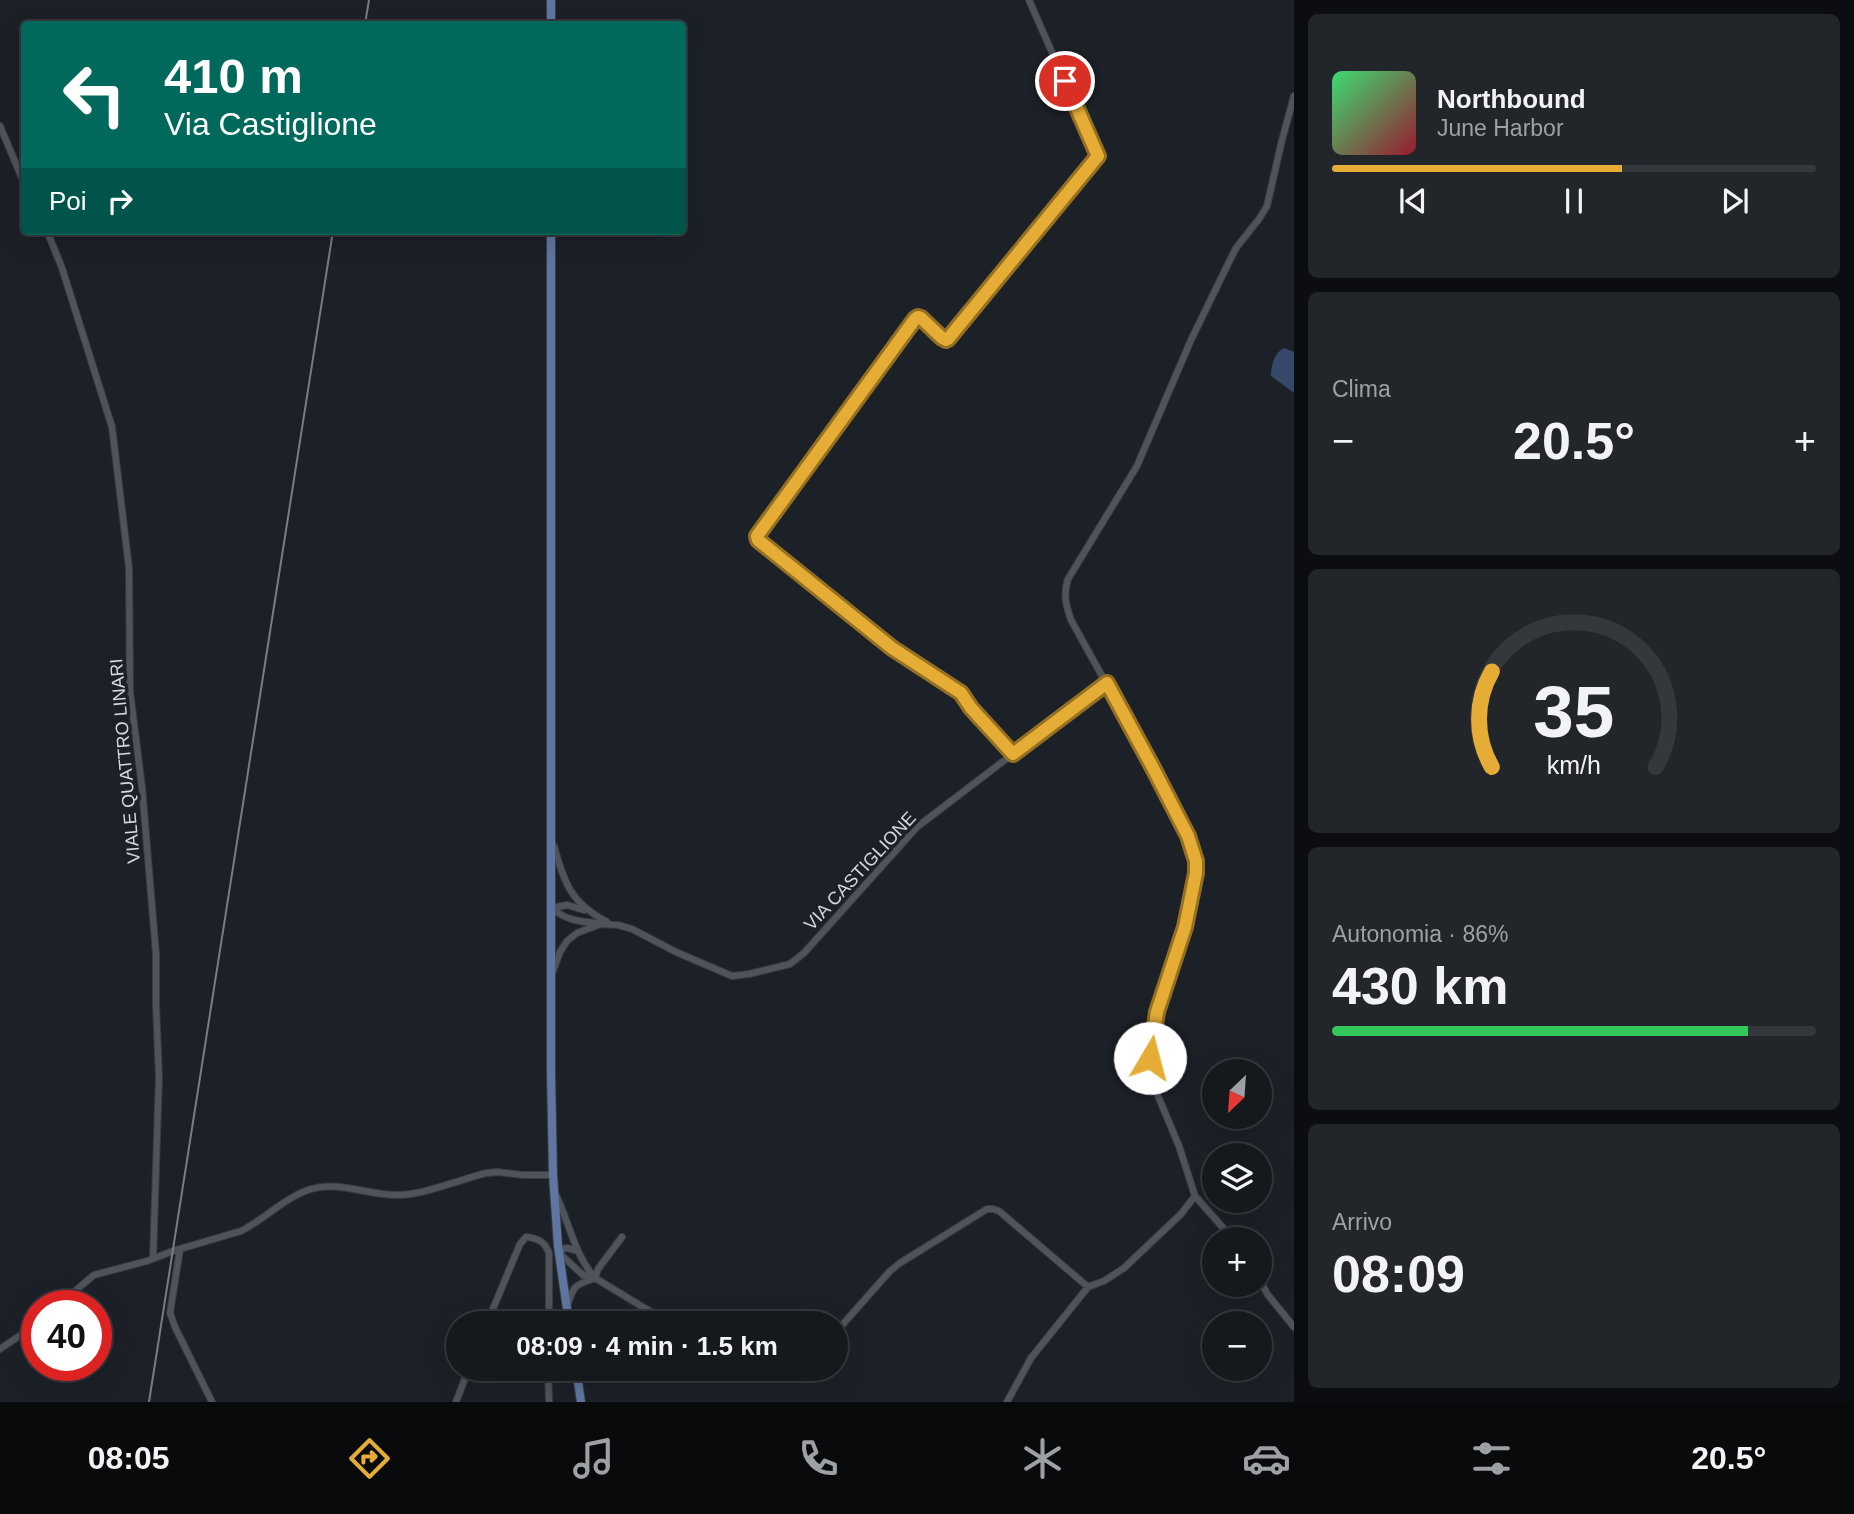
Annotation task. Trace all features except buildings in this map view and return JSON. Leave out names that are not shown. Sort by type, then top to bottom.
[{"type":"main road","points":[[551,0],[551,21]]},
{"type":"main road","points":[[551,235],[551,1073],[559,1254],[567,1311]]},
{"type":"main road","points":[[578,1381],[581,1402]]},
{"type":"street","points":[[1013,754],[971,708],[961,693],[892,648],[758,540],[757,536],[915,319],[921,318],[942,338],[948,339],[1098,156],[1029,0]]},
{"type":"street","points":[[1222,1227],[1195,1196],[1152,1078],[1150,1058],[1157,1012],[1185,927],[1196,861],[1188,836],[1068,612],[1064,592],[1068,579],[1148,445],[1191,340],[1236,248],[1267,206],[1294,96]]},
{"type":"street","points":[[0,126],[21,176]]},
{"type":"street","name":"VIALE QUATTRO LINARI","points":[[49,235],[62,268],[112,427],[129,568],[130,691],[143,799],[156,954],[159,1077],[153,1258]]},
{"type":"street","name":"VIA CASTIGLIONE","points":[[551,908],[571,921],[605,923],[632,929],[732,976],[790,964],[804,953],[917,827],[1107,683]]},
{"type":"street","name":"VIA CASTIGLIONE","points":[[552,840],[564,879],[579,904],[605,923]]},
{"type":"street","name":"VIA CASTIGLIONE","points":[[551,908],[567,905],[589,912]]},
{"type":"street","points":[[551,975],[567,942],[577,933],[605,923]]},
{"type":"street","points":[[76,1290],[94,1275],[241,1231],[297,1195],[316,1188],[331,1186],[404,1195],[486,1173],[554,1175]]},
{"type":"street","points":[[555,1191],[578,1251],[595,1278]]},
{"type":"street","points":[[1007,1402],[1031,1358],[1088,1287],[1104,1281],[1124,1268],[1173,1222],[1195,1196]]},
{"type":"street","points":[[848,1321],[900,1263],[988,1209],[999,1211],[1088,1287]]},
{"type":"street","points":[[492,1311],[520,1244],[526,1237],[542,1241],[547,1246],[548,1311]]},
{"type":"street","points":[[595,1278],[598,1269],[622,1237]]},
{"type":"street","points":[[578,1251],[567,1248],[559,1254],[583,1275],[595,1278],[649,1311]]},
{"type":"street","points":[[180,1250],[170,1313],[212,1402]]},
{"type":"street","points":[[567,1308],[573,1289],[595,1278]]},
{"type":"street","points":[[1270,1297],[1294,1327]]},
{"type":"street","points":[[0,1349],[21,1335]]},
{"type":"street","points":[[456,1402],[464,1381]]},
{"type":"street","points":[[548,1381],[549,1402]]},
{"type":"shaded area","points":[[1284,348],[1294,352],[1294,393],[1271,376],[1274,360]]},
{"type":"railway","points":[[366,21],[369,0]]},
{"type":"railway","points":[[149,1402],[332,235]]},
{"type":"route","points":[[1065,81],[1098,156],[948,339],[942,338],[921,318],[915,319],[757,536],[758,540],[892,648],[961,693],[971,708],[1013,754],[1107,683],[1188,836],[1196,861],[1185,927],[1157,1012],[1150,1058]]}]
